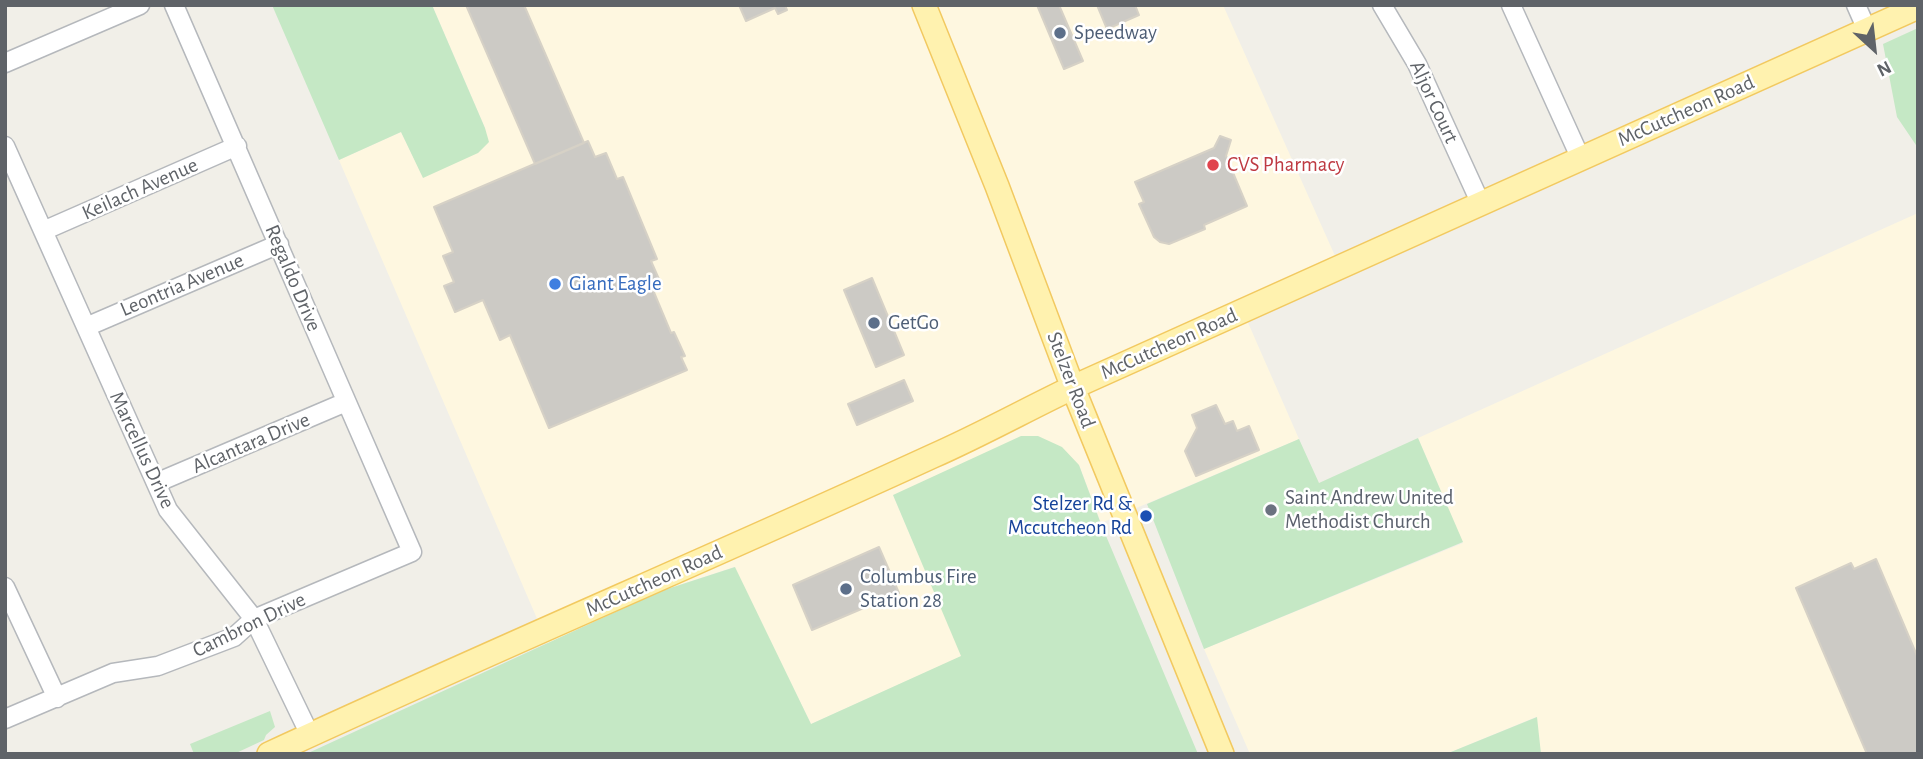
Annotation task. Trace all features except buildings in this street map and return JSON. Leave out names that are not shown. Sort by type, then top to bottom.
[{"type":"main road","name":"Stelzer Road","points":[[924,5],[957,82],[1073,388],[1222,754]]},
{"type":"main road","name":"McCutcheon Road","points":[[269,754],[937,455],[1073,388],[1480,202],[1918,7]]},
{"type":"street","points":[[5,63],[140,5]]},
{"type":"street","name":"Regaldo Drive","points":[[174,5],[412,552]]},
{"type":"street","name":"Aljor Court","points":[[1382,5],[1417,64],[1480,202]]},
{"type":"street","points":[[1511,5],[1580,157]]},
{"type":"street","points":[[1856,5],[1867,30]]},
{"type":"street","name":"Marcellus Drive","points":[[5,146],[168,510],[254,619],[310,735]]},
{"type":"street","name":"Keilach Avenue","points":[[43,231],[237,146]]},
{"type":"street","name":"Leontria Avenue","points":[[86,327],[279,244]]},
{"type":"street","name":"Alcantara Drive","points":[[156,483],[346,402]]},
{"type":"street","name":"Cambron Drive","points":[[5,719],[113,673],[158,666],[234,637],[254,619],[412,552]]},
{"type":"street","points":[[5,587],[57,698]]},
{"type":"shaded area","points":[[432,5],[1223,5],[1340,267],[1242,309],[1299,439],[1101,523],[1079,465],[893,495],[962,656],[811,724],[734,567],[661,591],[548,644],[339,160],[401,132],[423,177],[485,128]]},
{"type":"shaded area","points":[[1918,213],[1918,754],[1541,754],[1536,717],[1446,754],[1250,754],[1204,649],[1463,543],[1418,438]]},
{"type":"green space","points":[[272,5],[432,5],[489,142],[478,153],[423,178],[401,132],[339,160]]},
{"type":"green space","points":[[1918,28],[1918,148],[1897,117],[1883,44]]},
{"type":"green space","points":[[1021,436],[1038,436],[1062,447],[1079,465],[1101,524],[1198,754],[306,754],[661,591],[735,567],[811,724],[961,656],[893,495]]},
{"type":"green space","points":[[1418,438],[1463,542],[1204,649],[1147,504],[1299,439],[1319,483]]},
{"type":"green space","points":[[270,711],[275,727],[264,740],[234,754],[194,754],[190,744]]},
{"type":"green space","points":[[1537,717],[1541,754],[1446,754]]},
{"type":"place","name":"Speedway","points":[[1060,33]]},
{"type":"place","name":"CVS Pharmacy","points":[[1213,165]]},
{"type":"place","name":"Giant Eagle","points":[[555,284]]},
{"type":"place","name":"GetGo","points":[[874,323]]},
{"type":"place","name":"Saint Andrew United Methodist Church","points":[[1271,510]]},
{"type":"place","name":"Stelzer Rd & Mccutcheon Rd","points":[[1146,516]]},
{"type":"place","name":"Columbus Fire Station 28","points":[[846,589]]}]
